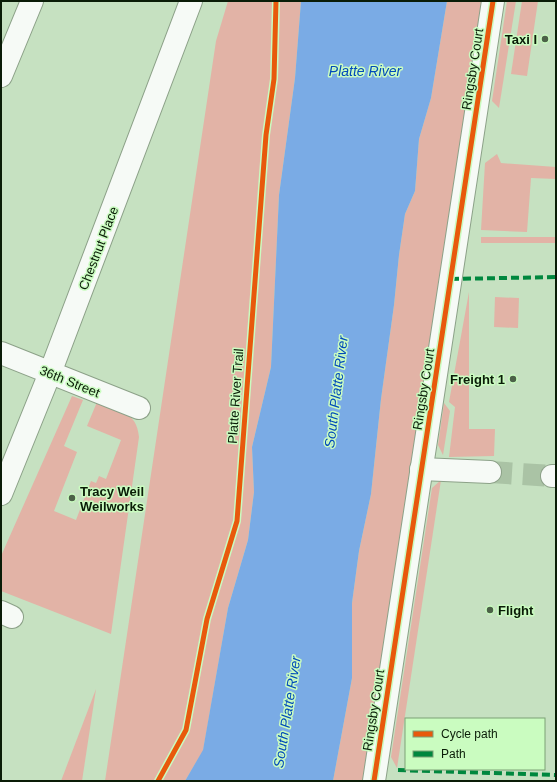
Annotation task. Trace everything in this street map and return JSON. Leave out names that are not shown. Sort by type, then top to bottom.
[{"type":"street","points":[[1,75],[32,1]]},
{"type":"street","name":"Chestnut Place","points":[[1,494],[50,373],[191,1]]},
{"type":"street","name":"Ringsby Court","points":[[374,781],[493,1]]},
{"type":"street","name":"36th Street","points":[[1,353],[139,408]]},
{"type":"street","points":[[422,469],[490,472]]},
{"type":"shaded area","points":[[228,1],[301,1],[295,78],[279,195],[271,367],[252,447],[254,492],[248,540],[228,608],[203,751],[185,781],[105,781],[216,41]]},
{"type":"shaded area","points":[[447,1],[484,1],[363,781],[333,781],[352,678],[352,603],[359,551],[371,494],[399,255],[405,214],[415,191],[419,139],[431,98]]},
{"type":"shaded area","points":[[507,1],[516,1],[499,108],[492,101]]},
{"type":"shaded area","points":[[522,1],[538,1],[527,76],[511,74]]},
{"type":"shaded area","points":[[497,154],[501,163],[556,167],[556,179],[531,178],[527,232],[481,230],[485,163]]},
{"type":"shaded area","points":[[481,237],[556,237],[556,243],[481,243]]},
{"type":"shaded area","points":[[469,292],[469,429],[495,429],[494,456],[449,457],[455,407],[449,402]]},
{"type":"shaded area","points":[[495,297],[519,298],[518,328],[494,327]]},
{"type":"shaded area","points":[[72,396],[83,400],[64,446],[77,452],[54,511],[76,520],[91,481],[96,483],[99,476],[106,479],[121,440],[87,426],[97,402],[119,410],[130,417],[135,422],[139,437],[111,634],[1,591],[1,556]]},
{"type":"shaded area","points":[[444,403],[450,411],[443,455],[438,445]]},
{"type":"shaded area","points":[[441,480],[397,768],[391,757],[432,488]]},
{"type":"shaded area","points":[[96,689],[82,781],[61,781]]},
{"type":"water","name":"Platte River","points":[[301,1],[447,1],[431,98],[419,139],[415,191],[405,214],[399,255],[371,494],[359,551],[352,603],[352,678],[333,781],[185,781],[203,750],[228,608],[248,540],[254,492],[252,447],[271,367],[279,195],[295,78]]},
{"type":"tunnel","points":[[490,472],[552,476]]},
{"type":"marked path","points":[[451,279],[556,277]]},
{"type":"marked path","points":[[398,770],[556,775]]},
{"type":"cycle path","name":"Platte River Trail","points":[[158,781],[186,730],[207,619],[237,521],[266,135],[274,79],[276,1]]},
{"type":"cycle path","points":[[374,781],[493,1]]},
{"type":"place","name":"Taxi I","points":[[545,39]]},
{"type":"place","name":"Freight 1","points":[[513,379]]},
{"type":"place","name":"Tracy Weil Weilworks","points":[[72,498]]},
{"type":"place","name":"Flight","points":[[490,610]]},
{"type":"water label","name":"South Platte River","points":[[336,392]]},
{"type":"water label","name":"South Platte River","points":[[287,712]]}]
